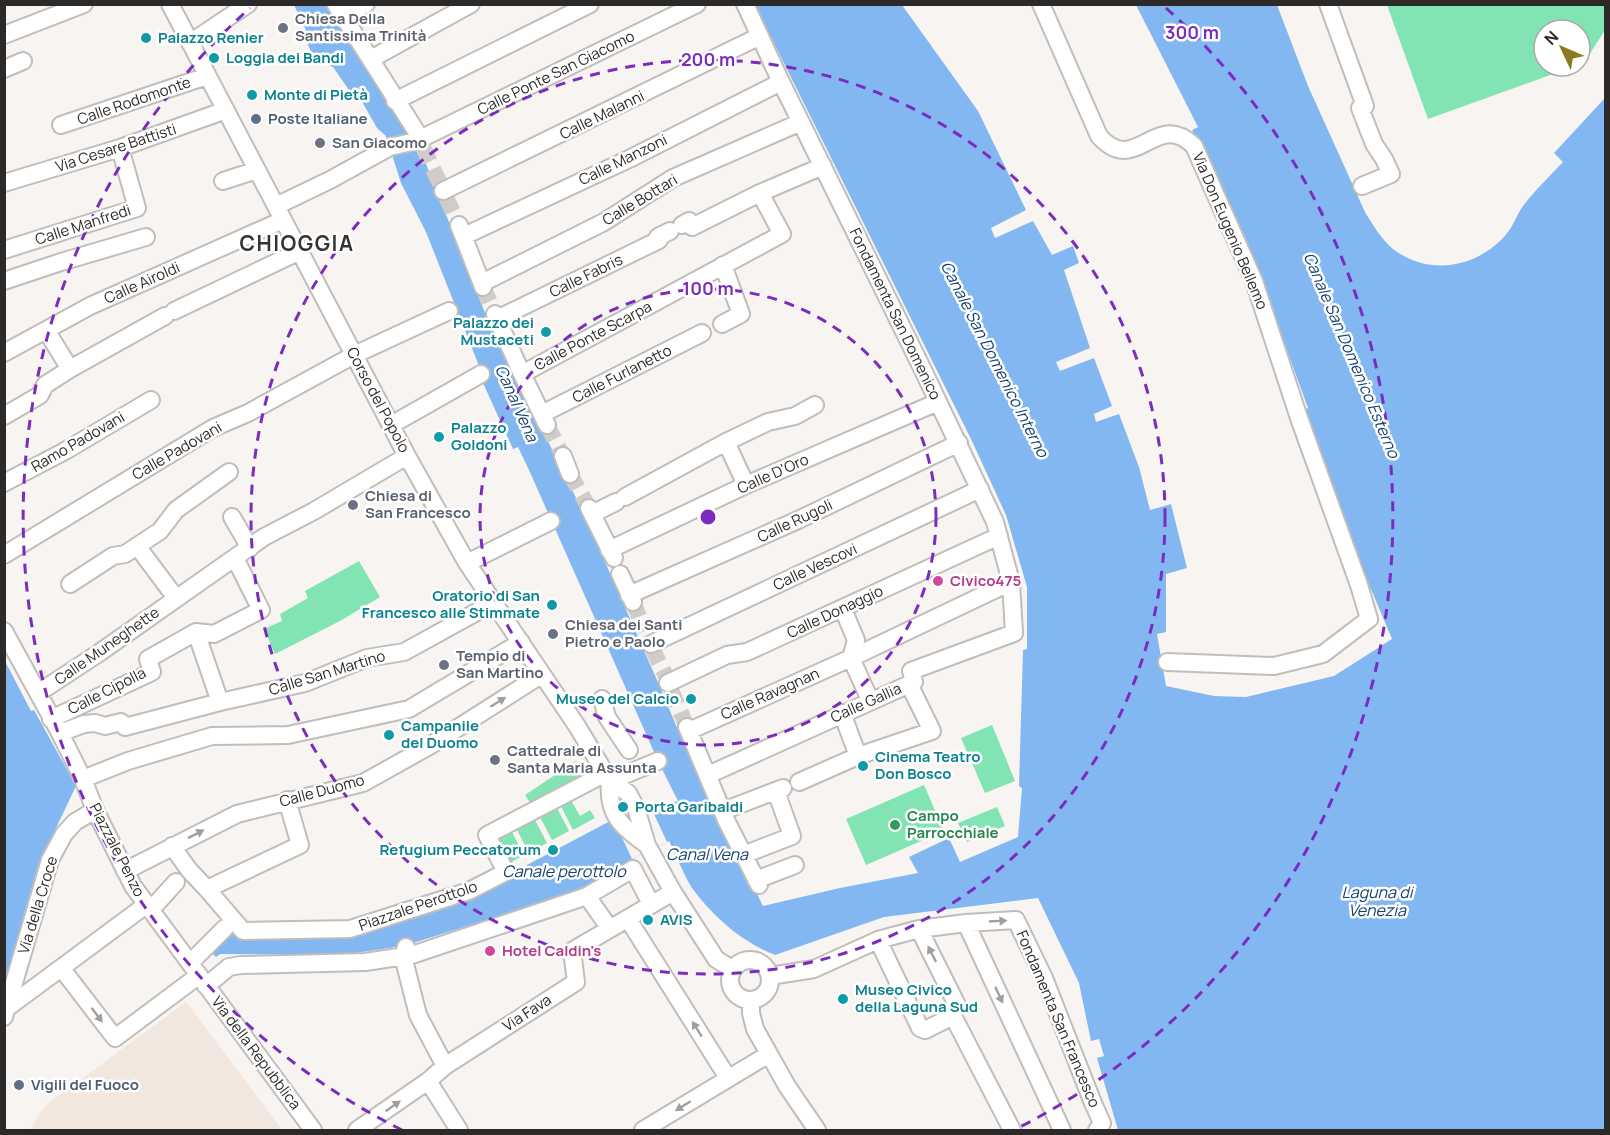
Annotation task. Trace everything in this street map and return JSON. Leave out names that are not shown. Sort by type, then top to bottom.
[{"type":"street","points":[[4,35],[84,4]]},
{"type":"street","name":"Corso del Popolo","points":[[170,4],[407,456],[467,563],[577,726],[608,777],[628,793],[636,808],[648,848],[673,892],[716,959],[732,969]]},
{"type":"street","points":[[190,43],[248,4]]},
{"type":"street","points":[[366,4],[339,10],[416,136]]},
{"type":"street","points":[[371,59],[471,4]]},
{"type":"street","points":[[395,101],[590,4]]},
{"type":"street","name":"Calle Ponte San Giacomo","points":[[390,147],[697,4]]},
{"type":"street","name":"Fondamenta San Domenico","points":[[745,4],[781,82],[959,443],[995,522],[1011,582],[1014,633]]},
{"type":"street","name":"Via Don Eugenio Bellemo","points":[[1041,4],[1099,136],[1108,146],[1117,150],[1128,150],[1159,136],[1171,134],[1186,138],[1194,146],[1254,281],[1369,619],[1323,654],[1274,666],[1167,662]]},
{"type":"street","points":[[1328,4],[1365,106],[1360,108],[1374,144],[1391,174],[1362,186]]},
{"type":"street","name":"Calle Malanni","points":[[444,192],[760,36]]},
{"type":"street","points":[[4,69],[23,61]]},
{"type":"street","name":"Calle Rodomonte","points":[[61,125],[207,76]]},
{"type":"street","name":"Calle Manzoni","points":[[483,285],[461,231],[629,159],[781,82]]},
{"type":"street","name":"Via Cesare Battisti","points":[[4,183],[120,148],[226,110]]},
{"type":"street","name":"Calle Bottari","points":[[483,285],[604,222],[673,178],[801,122]]},
{"type":"street","name":"Calle Airoldi","points":[[4,353],[90,306],[280,213],[390,147]]},
{"type":"street","name":"Calle Manfredi","points":[[4,250],[137,208],[120,148]]},
{"type":"street","name":"Calle Fabris","points":[[522,374],[496,317],[659,240],[658,237],[689,221],[693,227],[760,193],[823,166]]},
{"type":"street","points":[[223,181],[257,170]]},
{"type":"street","name":"Calle Ponte Scarpa","points":[[522,374],[782,234],[760,193]]},
{"type":"street","points":[[4,282],[61,262],[146,237]]},
{"type":"street","points":[[4,416],[40,395],[45,385],[70,369],[170,314],[300,251]]},
{"type":"street","points":[[722,324],[741,314],[723,265]]},
{"type":"street","name":"Calle Padovani","points":[[4,555],[213,428],[248,413],[354,355],[449,311]]},
{"type":"street","points":[[46,330],[70,369]]},
{"type":"street","name":"Calle Furlanetto","points":[[522,374],[544,419],[702,333]]},
{"type":"street","points":[[391,425],[481,374]]},
{"type":"street","name":"Ramo Padovani","points":[[4,483],[65,451],[151,400]]},
{"type":"street","name":"Calle D'Oro","points":[[614,561],[746,485],[938,402]]},
{"type":"street","points":[[614,561],[590,511],[621,500],[726,442],[768,422],[795,416],[815,405]]},
{"type":"street","points":[[726,442],[746,485]]},
{"type":"street","name":"Calle Rugoli","points":[[614,561],[631,598],[959,443]]},
{"type":"street","name":"Calle Muneghette","points":[[38,693],[264,537],[407,456]]},
{"type":"street","points":[[563,456],[570,474]]},
{"type":"street","points":[[70,584],[113,556],[125,554],[160,531],[176,510],[229,472]]},
{"type":"street","name":"Calle Vescovi","points":[[649,641],[980,489]]},
{"type":"street","points":[[232,517],[250,548]]},
{"type":"street","points":[[467,563],[551,521]]},
{"type":"street","name":"Calle Donaggio","points":[[669,683],[727,655],[747,652],[999,536]]},
{"type":"street","name":"Calle Muneghette","points":[[137,546],[176,598]]},
{"type":"street","name":"Calle Cipolla","points":[[56,726],[152,672],[148,659],[196,632],[214,634],[261,610],[235,558]]},
{"type":"street","name":"Calle Ravagnan","points":[[708,775],[688,729],[851,658],[1011,582]]},
{"type":"street","name":"Calle San Martino","points":[[56,726],[95,723],[105,726],[121,722],[125,727],[304,683],[367,658],[404,652],[493,603]]},
{"type":"street","points":[[843,609],[856,640],[851,658],[870,700]]},
{"type":"street","name":"Piazzale Penzo","points":[[4,631],[83,779],[95,810],[125,871],[153,903],[202,981]]},
{"type":"street","points":[[196,632],[220,702]]},
{"type":"street","name":"Calle Gallia","points":[[708,775],[914,682],[911,671],[1014,633]]},
{"type":"street","points":[[83,779],[128,760],[212,736],[288,735],[409,709],[521,642]]},
{"type":"street","name":"Calle Duomo","points":[[125,871],[237,814],[363,783],[430,745],[542,675]]},
{"type":"street","points":[[725,817],[786,787],[858,756],[932,731],[909,684]]},
{"type":"street","points":[[602,699],[607,717],[636,761]]},
{"type":"street","points":[[842,713],[858,756]]},
{"type":"street","points":[[608,777],[636,761],[658,762]]},
{"type":"street","points":[[708,775],[725,817],[757,882],[795,865]]},
{"type":"street","name":"Corso del Popolo","points":[[608,777],[609,804],[629,832],[648,848]]},
{"type":"street","name":"Piazzale Perottolo","points":[[207,889],[243,931],[350,929],[469,891],[506,872],[487,835],[608,777]]},
{"type":"street","points":[[743,855],[792,836],[786,787]]},
{"type":"street","points":[[172,846],[189,870],[207,889],[300,845],[287,801]]},
{"type":"street","name":"Via della Croce","points":[[6,1012],[50,860],[64,834],[75,822],[95,810]]},
{"type":"street","points":[[405,950],[412,955],[587,896],[633,869],[651,904]]},
{"type":"street","points":[[6,1012],[153,903],[176,882]]},
{"type":"street","name":"Via Fava","points":[[357,1131],[428,1081],[445,1066],[576,982],[572,951],[673,892]]},
{"type":"street","points":[[587,896],[610,929]]},
{"type":"street","points":[[628,919],[728,1078]]},
{"type":"street","name":"Fondamenta San Francesco","points":[[770,976],[814,969],[878,940],[919,929],[1016,920],[1044,978],[1089,1095],[1100,1116],[1102,1123],[1097,1131]]},
{"type":"street","points":[[966,923],[1062,1131]]},
{"type":"street","points":[[200,953],[225,928]]},
{"type":"street","points":[[878,940],[922,1030],[953,1016],[957,1005],[919,929]]},
{"type":"street","points":[[62,969],[115,1038],[202,981],[229,968],[241,965],[365,962],[405,950]]},
{"type":"street","points":[[405,950],[418,1015],[445,1066]]},
{"type":"street","points":[[750,959],[763,964],[770,976],[766,993],[751,1001],[744,1000],[734,993],[729,981],[732,969],[737,964],[750,959]]},
{"type":"street","name":"Via della Repubblica","points":[[202,981],[313,1131]]},
{"type":"street","points":[[751,1001],[755,1029],[787,1086],[817,1131]]},
{"type":"street","points":[[953,1016],[1012,1131]]},
{"type":"street","points":[[643,1131],[769,1054]]},
{"type":"street","points":[[428,1081],[459,1131]]},
{"type":"shaded area","points":[[186,1002],[282,1130],[29,1130],[46,1105]]},
{"type":"green space","points":[[1387,5],[1605,5],[1605,30],[1592,50],[1592,18],[1532,18],[1532,78],[1542,78],[1428,119]]},
{"type":"green space","points":[[359,561],[380,597],[340,621],[275,654],[264,629],[282,621],[280,614],[308,598],[305,591]]},
{"type":"green space","points":[[992,725],[1015,781],[985,793],[961,738]]},
{"type":"green space","points":[[576,761],[586,777],[532,806],[525,795]]},
{"type":"green space","name":"Campo Parrocchiale","points":[[924,785],[944,831],[866,865],[846,819]]},
{"type":"green space","points":[[571,800],[580,816],[590,810],[595,818],[573,830],[561,806]]},
{"type":"green space","points":[[997,807],[1005,826],[967,842],[958,823]]},
{"type":"green space","points":[[557,808],[569,831],[552,840],[540,817]]},
{"type":"green space","points":[[535,820],[547,843],[529,853],[517,830]]},
{"type":"green space","points":[[512,832],[524,855],[506,865],[493,842]]},
{"type":"water","name":"Laguna di Venezia","points":[[294,5],[328,5],[413,131],[487,318],[583,512],[694,768],[763,906],[918,873],[909,857],[949,838],[960,862],[1018,837],[1022,788],[1019,786],[1023,650],[1027,649],[1027,587],[1006,515],[971,439],[755,5],[902,5],[978,111],[1026,210],[991,228],[995,238],[1033,221],[1052,255],[1073,246],[1079,263],[1064,270],[1090,348],[1056,362],[1060,371],[1094,358],[1112,406],[1094,414],[1096,422],[1119,414],[1139,467],[1150,510],[1171,504],[1187,568],[1166,574],[1166,632],[1157,634],[1166,686],[1214,696],[1246,697],[1334,676],[1392,639],[1302,411],[1308,408],[1247,241],[1192,130],[1198,127],[1136,5],[1277,5],[1308,86],[1365,212],[1393,249],[1420,263],[1448,265],[1463,262],[1489,250],[1501,240],[1520,210],[1563,162],[1554,153],[1605,98],[1605,1130],[1118,1130],[1097,1058],[1104,1056],[1099,1039],[1091,1041],[1079,983],[1038,898],[884,917],[775,955],[740,936],[709,909],[689,883],[669,841],[571,894],[403,946],[341,955],[220,954],[216,957],[209,950],[229,931],[236,935],[347,937],[476,892],[648,801],[652,812],[678,801],[658,761],[529,470],[518,447],[513,449],[483,383],[487,375],[481,371],[426,232],[401,183],[386,136],[377,128],[356,91],[351,93],[333,67],[314,59],[304,35],[306,30]]},
{"type":"water","points":[[5,661],[31,711],[34,710],[76,786],[38,866],[5,981]]},
{"type":"pier","points":[[648,801],[667,842],[632,859],[618,829],[610,820]]},
{"type":"tunnel","points":[[423,147],[441,186]]},
{"type":"tunnel","points":[[446,197],[459,225]]},
{"type":"tunnel","points":[[483,287],[495,314]]},
{"type":"tunnel","points":[[547,425],[563,456]]},
{"type":"tunnel","points":[[570,474],[589,508]]},
{"type":"tunnel","points":[[633,602],[645,631]]},
{"type":"tunnel","points":[[652,648],[666,676]]},
{"type":"tunnel","points":[[671,690],[687,727]]},
{"type":"place","name":"Chiesa Della Santissima Trinità","points":[[283,28]]},
{"type":"place","name":"Palazzo Renier","points":[[146,38]]},
{"type":"place","name":"Loggia dei Bandi","points":[[214,58]]},
{"type":"place","name":"Monte di Pietà","points":[[252,95]]},
{"type":"place","name":"Poste Italiane","points":[[256,119]]},
{"type":"place","name":"San Giacomo","points":[[320,143]]},
{"type":"place","name":"Palazzo dei Mustaceti","points":[[546,332]]},
{"type":"place","name":"Palazzo Goldoni","points":[[439,437]]},
{"type":"place","name":"Chiesa di San Francesco","points":[[353,505]]},
{"type":"place","name":"Civico475","points":[[938,581]]},
{"type":"place","name":"Oratorio di San Francesco alle Stimmate","points":[[552,605]]},
{"type":"place","name":"Chiesa dei Santi Pietro e Paolo","points":[[553,634]]},
{"type":"place","name":"Tempio di San Martino","points":[[444,665]]},
{"type":"place","name":"Museo del Calcio","points":[[691,699]]},
{"type":"place","name":"Campanile del Duomo","points":[[389,735]]},
{"type":"place","name":"Cattedrale di Santa Maria Assunta","points":[[495,760]]},
{"type":"place","name":"Cinema Teatro Don Bosco","points":[[863,766]]},
{"type":"place","name":"Porta Garibaldi","points":[[623,807]]},
{"type":"place","name":"Campo Parrocchiale","points":[[895,825]]},
{"type":"place","name":"Refugium Peccatorum","points":[[553,850]]},
{"type":"place","name":"AVIS","points":[[648,920]]},
{"type":"place","name":"Hotel Caldin's","points":[[490,951]]},
{"type":"place","name":"Museo Civico della Laguna Sud","points":[[843,999]]},
{"type":"place","name":"Vigili del Fuoco","points":[[19,1085]]},
{"type":"district","name":"CHIOGGIA","points":[[297,244]]},
{"type":"water label","name":"Canale San Domenico Esterno","points":[[1352,355]]},
{"type":"water label","name":"Canale San Domenico Interno","points":[[995,359]]},
{"type":"water label","name":"Canal Vena","points":[[517,403]]},
{"type":"water label","name":"Canal Vena","points":[[707,854]]},
{"type":"water label","name":"Canale perottolo","points":[[564,871]]}]
